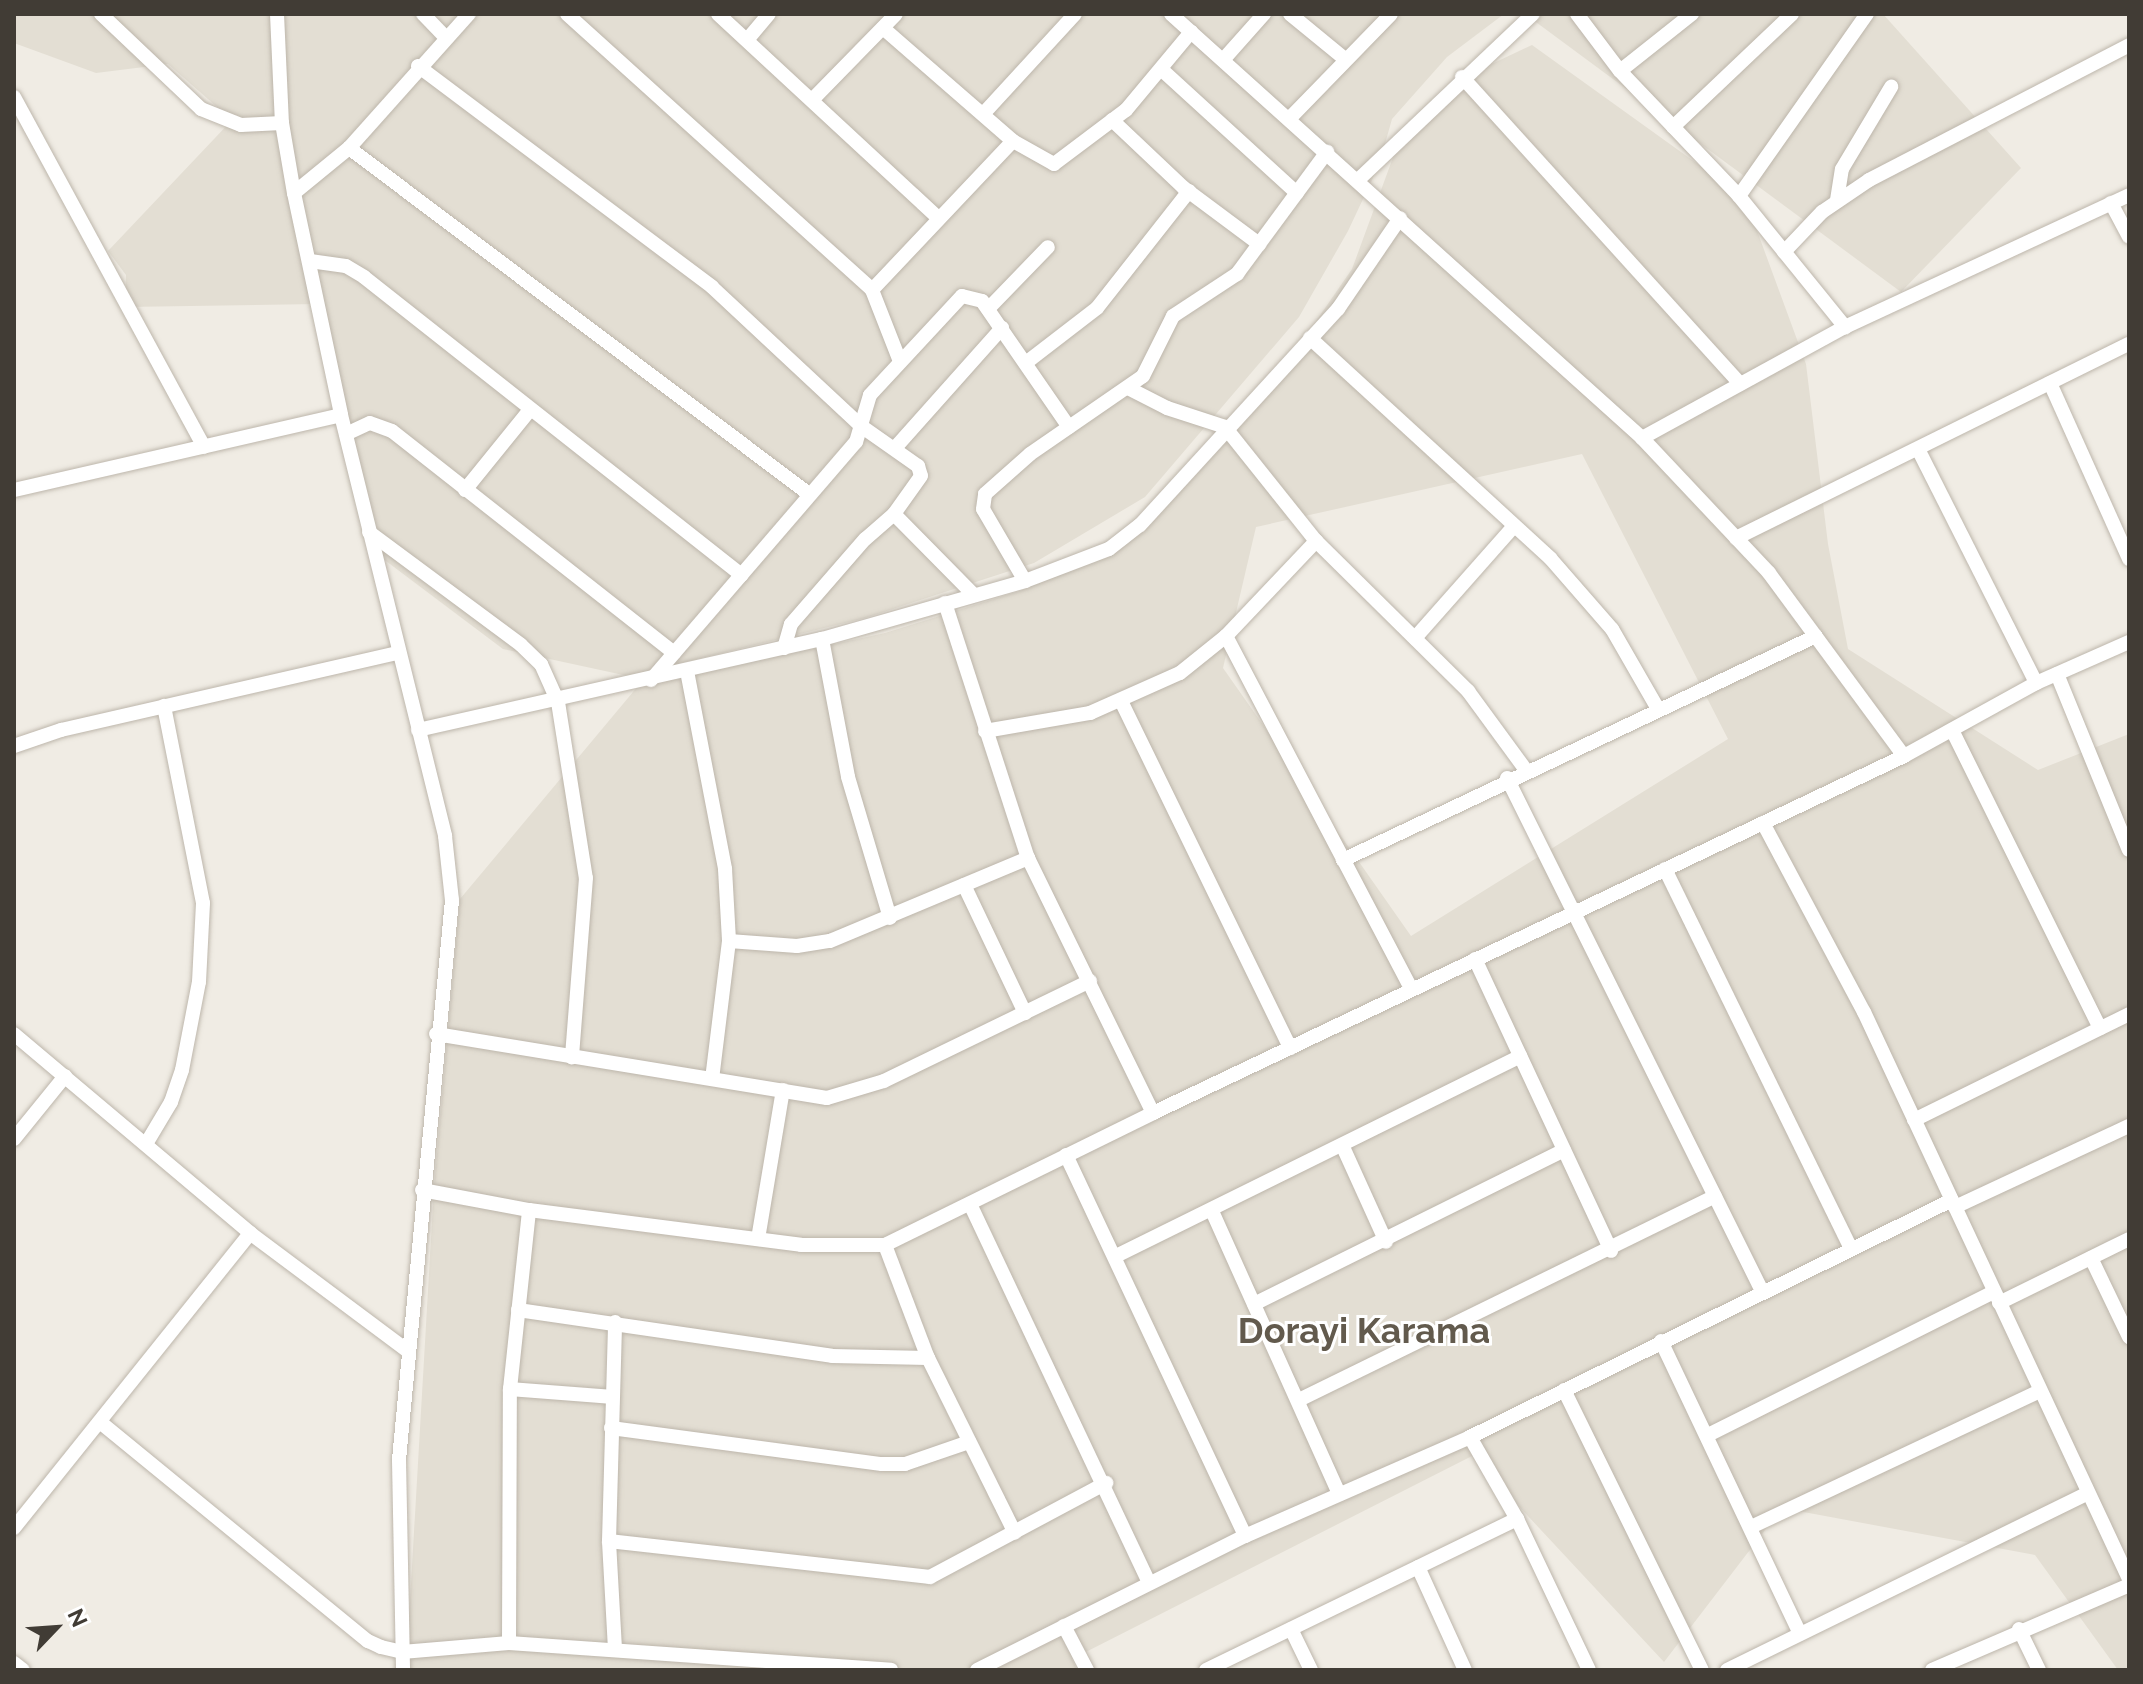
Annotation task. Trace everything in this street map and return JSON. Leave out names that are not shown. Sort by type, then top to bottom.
[{"type":"street","points":[[101,14],[201,109],[241,125],[282,123]]},
{"type":"street","points":[[277,14],[282,123],[294,193],[341,415],[445,836],[452,900],[436,1034],[399,1460],[403,1670]]},
{"type":"street","points":[[423,14],[444,36]]},
{"type":"street","points":[[294,193],[349,148],[444,36],[469,14]]},
{"type":"street","points":[[567,14],[872,290],[899,359]]},
{"type":"street","points":[[718,14],[814,98],[938,218]]},
{"type":"street","points":[[747,40],[769,14]]},
{"type":"street","points":[[814,98],[896,14]]},
{"type":"street","points":[[985,112],[1075,14]]},
{"type":"street","points":[[1171,14],[1642,438],[1736,538],[1816,636],[1904,756]]},
{"type":"street","points":[[1223,60],[1264,14]]},
{"type":"street","points":[[1290,14],[1346,60]]},
{"type":"street","points":[[1289,119],[1391,14]]},
{"type":"street","points":[[1358,180],[1462,77],[1533,14]]},
{"type":"street","points":[[1577,14],[1620,71],[1739,196],[1845,327]]},
{"type":"street","points":[[1620,71],[1692,14]]},
{"type":"street","points":[[1673,127],[1792,14]]},
{"type":"street","points":[[1739,196],[1867,14]]},
{"type":"street","points":[[883,28],[985,112],[1013,141],[1054,164],[1112,120],[1191,32]]},
{"type":"street","points":[[1784,252],[1837,200],[2129,45]]},
{"type":"street","points":[[418,66],[712,287],[861,426],[918,466],[921,476],[894,514],[865,539],[791,624],[784,648]]},
{"type":"street","points":[[1161,69],[1297,193]]},
{"type":"street","points":[[1462,77],[1740,384]]},
{"type":"street","points":[[1837,200],[1842,169],[1891,87]]},
{"type":"street","points":[[14,97],[204,447]]},
{"type":"street","points":[[1112,120],[1189,191],[1259,244]]},
{"type":"street","points":[[872,290],[1013,141]]},
{"type":"street","points":[[349,148],[809,494]]},
{"type":"street","points":[[1025,581],[982,501],[1004,475],[1143,376],[1173,316],[1225,285],[1327,152]]},
{"type":"street","points":[[1027,362],[1097,308],[1189,191]]},
{"type":"street","points":[[1642,438],[1845,327],[2129,195]]},
{"type":"street","points":[[2111,203],[2129,237]]},
{"type":"street","points":[[418,730],[558,702],[822,639],[1025,581],[1109,549],[1128,535],[1225,427],[1338,309],[1400,218]]},
{"type":"street","points":[[988,309],[1048,247]]},
{"type":"street","points":[[310,261],[346,266],[364,277],[529,411],[742,575]]},
{"type":"street","points":[[651,680],[856,442],[870,395],[899,359],[962,296],[969,294],[988,309],[1069,427]]},
{"type":"street","points":[[895,448],[1002,328]]},
{"type":"street","points":[[1310,338],[1514,526],[1612,629],[1658,709]]},
{"type":"street","points":[[1736,538],[2129,344]]},
{"type":"street","points":[[2050,383],[2129,559]]},
{"type":"street","points":[[1128,388],[1167,408],[1225,427],[1316,541],[1468,691],[1525,769]]},
{"type":"street","points":[[465,490],[529,411]]},
{"type":"street","points":[[14,490],[341,415]]},
{"type":"street","points":[[346,434],[379,424],[674,653]]},
{"type":"street","points":[[1918,449],[2036,683]]},
{"type":"street","points":[[894,514],[974,595]]},
{"type":"street","points":[[1415,638],[1514,526]]},
{"type":"street","points":[[369,532],[521,645],[541,664],[558,702],[586,878],[572,1057]]},
{"type":"street","points":[[985,731],[1122,703],[1180,673],[1226,636],[1316,541]]},
{"type":"street","points":[[945,603],[1028,858],[1153,1113]]},
{"type":"street","points":[[1226,636],[1411,989]]},
{"type":"street","points":[[1343,860],[1525,769],[1816,636]]},
{"type":"street","points":[[822,639],[848,777],[890,918]]},
{"type":"street","points":[[422,1190],[529,1210],[758,1239],[885,1245],[971,1206],[1066,1155],[1411,989],[1904,756],[2036,683],[2129,642]]},
{"type":"street","points":[[14,746],[164,706],[398,653]]},
{"type":"street","points":[[687,671],[723,846],[729,941],[712,1079]]},
{"type":"street","points":[[2057,674],[2129,850]]},
{"type":"street","points":[[1122,703],[1290,1048]]},
{"type":"street","points":[[146,1144],[171,1102],[182,1070],[199,982],[203,903],[164,706]]},
{"type":"street","points":[[1952,730],[2100,1028]]},
{"type":"street","points":[[1507,778],[1761,1289]]},
{"type":"street","points":[[1763,823],[1864,1012],[2129,1582],[1932,1670]]},
{"type":"street","points":[[729,941],[812,945],[890,918],[1028,858]]},
{"type":"street","points":[[1665,869],[1851,1248]]},
{"type":"street","points":[[964,885],[1025,1013]]},
{"type":"street","points":[[1475,959],[1611,1251]]},
{"type":"street","points":[[436,1034],[827,1098],[854,1093],[1090,981]]},
{"type":"street","points":[[1914,1120],[2129,1014]]},
{"type":"street","points":[[14,1034],[250,1233],[408,1351]]},
{"type":"street","points":[[1116,1256],[1343,1147],[1520,1056]]},
{"type":"street","points":[[14,1139],[65,1076]]},
{"type":"street","points":[[758,1239],[783,1090]]},
{"type":"street","points":[[977,1670],[1245,1536],[1470,1437],[1761,1289],[2129,1126]]},
{"type":"street","points":[[1343,1147],[1386,1242]]},
{"type":"street","points":[[1254,1304],[1386,1242],[1564,1150]]},
{"type":"street","points":[[1066,1155],[1245,1536]]},
{"type":"street","points":[[1299,1400],[1611,1251],[1715,1196]]},
{"type":"street","points":[[971,1206],[1106,1483],[1149,1582]]},
{"type":"street","points":[[509,1643],[510,1389],[529,1210]]},
{"type":"street","points":[[1212,1211],[1339,1494]]},
{"type":"street","points":[[14,1528],[250,1233]]},
{"type":"street","points":[[1708,1435],[1997,1297],[2129,1239]]},
{"type":"street","points":[[885,1245],[928,1358],[1015,1533]]},
{"type":"street","points":[[2091,1258],[2129,1337]]},
{"type":"street","points":[[518,1310],[832,1356],[928,1358]]},
{"type":"street","points":[[615,1322],[609,1541],[615,1649]]},
{"type":"street","points":[[1661,1341],[1800,1634]]},
{"type":"street","points":[[510,1389],[613,1397]]},
{"type":"street","points":[[1564,1390],[1702,1670]]},
{"type":"street","points":[[1751,1527],[2040,1391]]},
{"type":"street","points":[[100,1422],[368,1641],[402,1652],[509,1643],[615,1649],[784,1668],[891,1670]]},
{"type":"street","points":[[611,1428],[882,1464],[905,1464],[969,1442]]},
{"type":"street","points":[[1470,1437],[1517,1519],[1589,1670]]},
{"type":"street","points":[[609,1541],[914,1578],[943,1574],[1106,1483]]},
{"type":"street","points":[[1727,1670],[2088,1493]]},
{"type":"street","points":[[1206,1670],[1517,1519]]},
{"type":"street","points":[[1418,1567],[1465,1670]]},
{"type":"street","points":[[1064,1626],[1087,1670]]},
{"type":"street","points":[[1291,1629],[1311,1670]]},
{"type":"street","points":[[2019,1629],[2039,1670]]},
{"type":"street","points":[[14,1663],[23,1670]]},
{"type":"shaded area","points":[[14,14],[1504,14],[1447,57],[1392,119],[1379,165],[1348,231],[1299,317],[1145,497],[1034,563],[865,618],[628,676],[503,649],[378,555],[318,304],[125,307],[126,275],[108,251],[232,120],[168,64],[96,73],[14,43]]},
{"type":"shaded area","points":[[1525,14],[1883,14],[2021,168],[1901,292]]},
{"type":"shaded area","points":[[1532,45],[1745,198],[1806,364],[1828,544],[1848,649],[2038,770],[2129,734],[2129,1670],[2118,1670],[2035,1555],[1782,1508],[1664,1662],[1472,1456],[1072,1659],[1077,1670],[406,1670],[434,1187],[460,899],[638,686],[885,633],[1020,591],[1136,537],[1208,448],[1267,392],[1352,269],[1402,133],[1462,78]],"holes":[[[1582,454],[1728,739],[1411,936],[1223,668],[1256,527]]]},
{"type":"district","name":"Dorayi Karama","points":[[1364,1331]]}]
